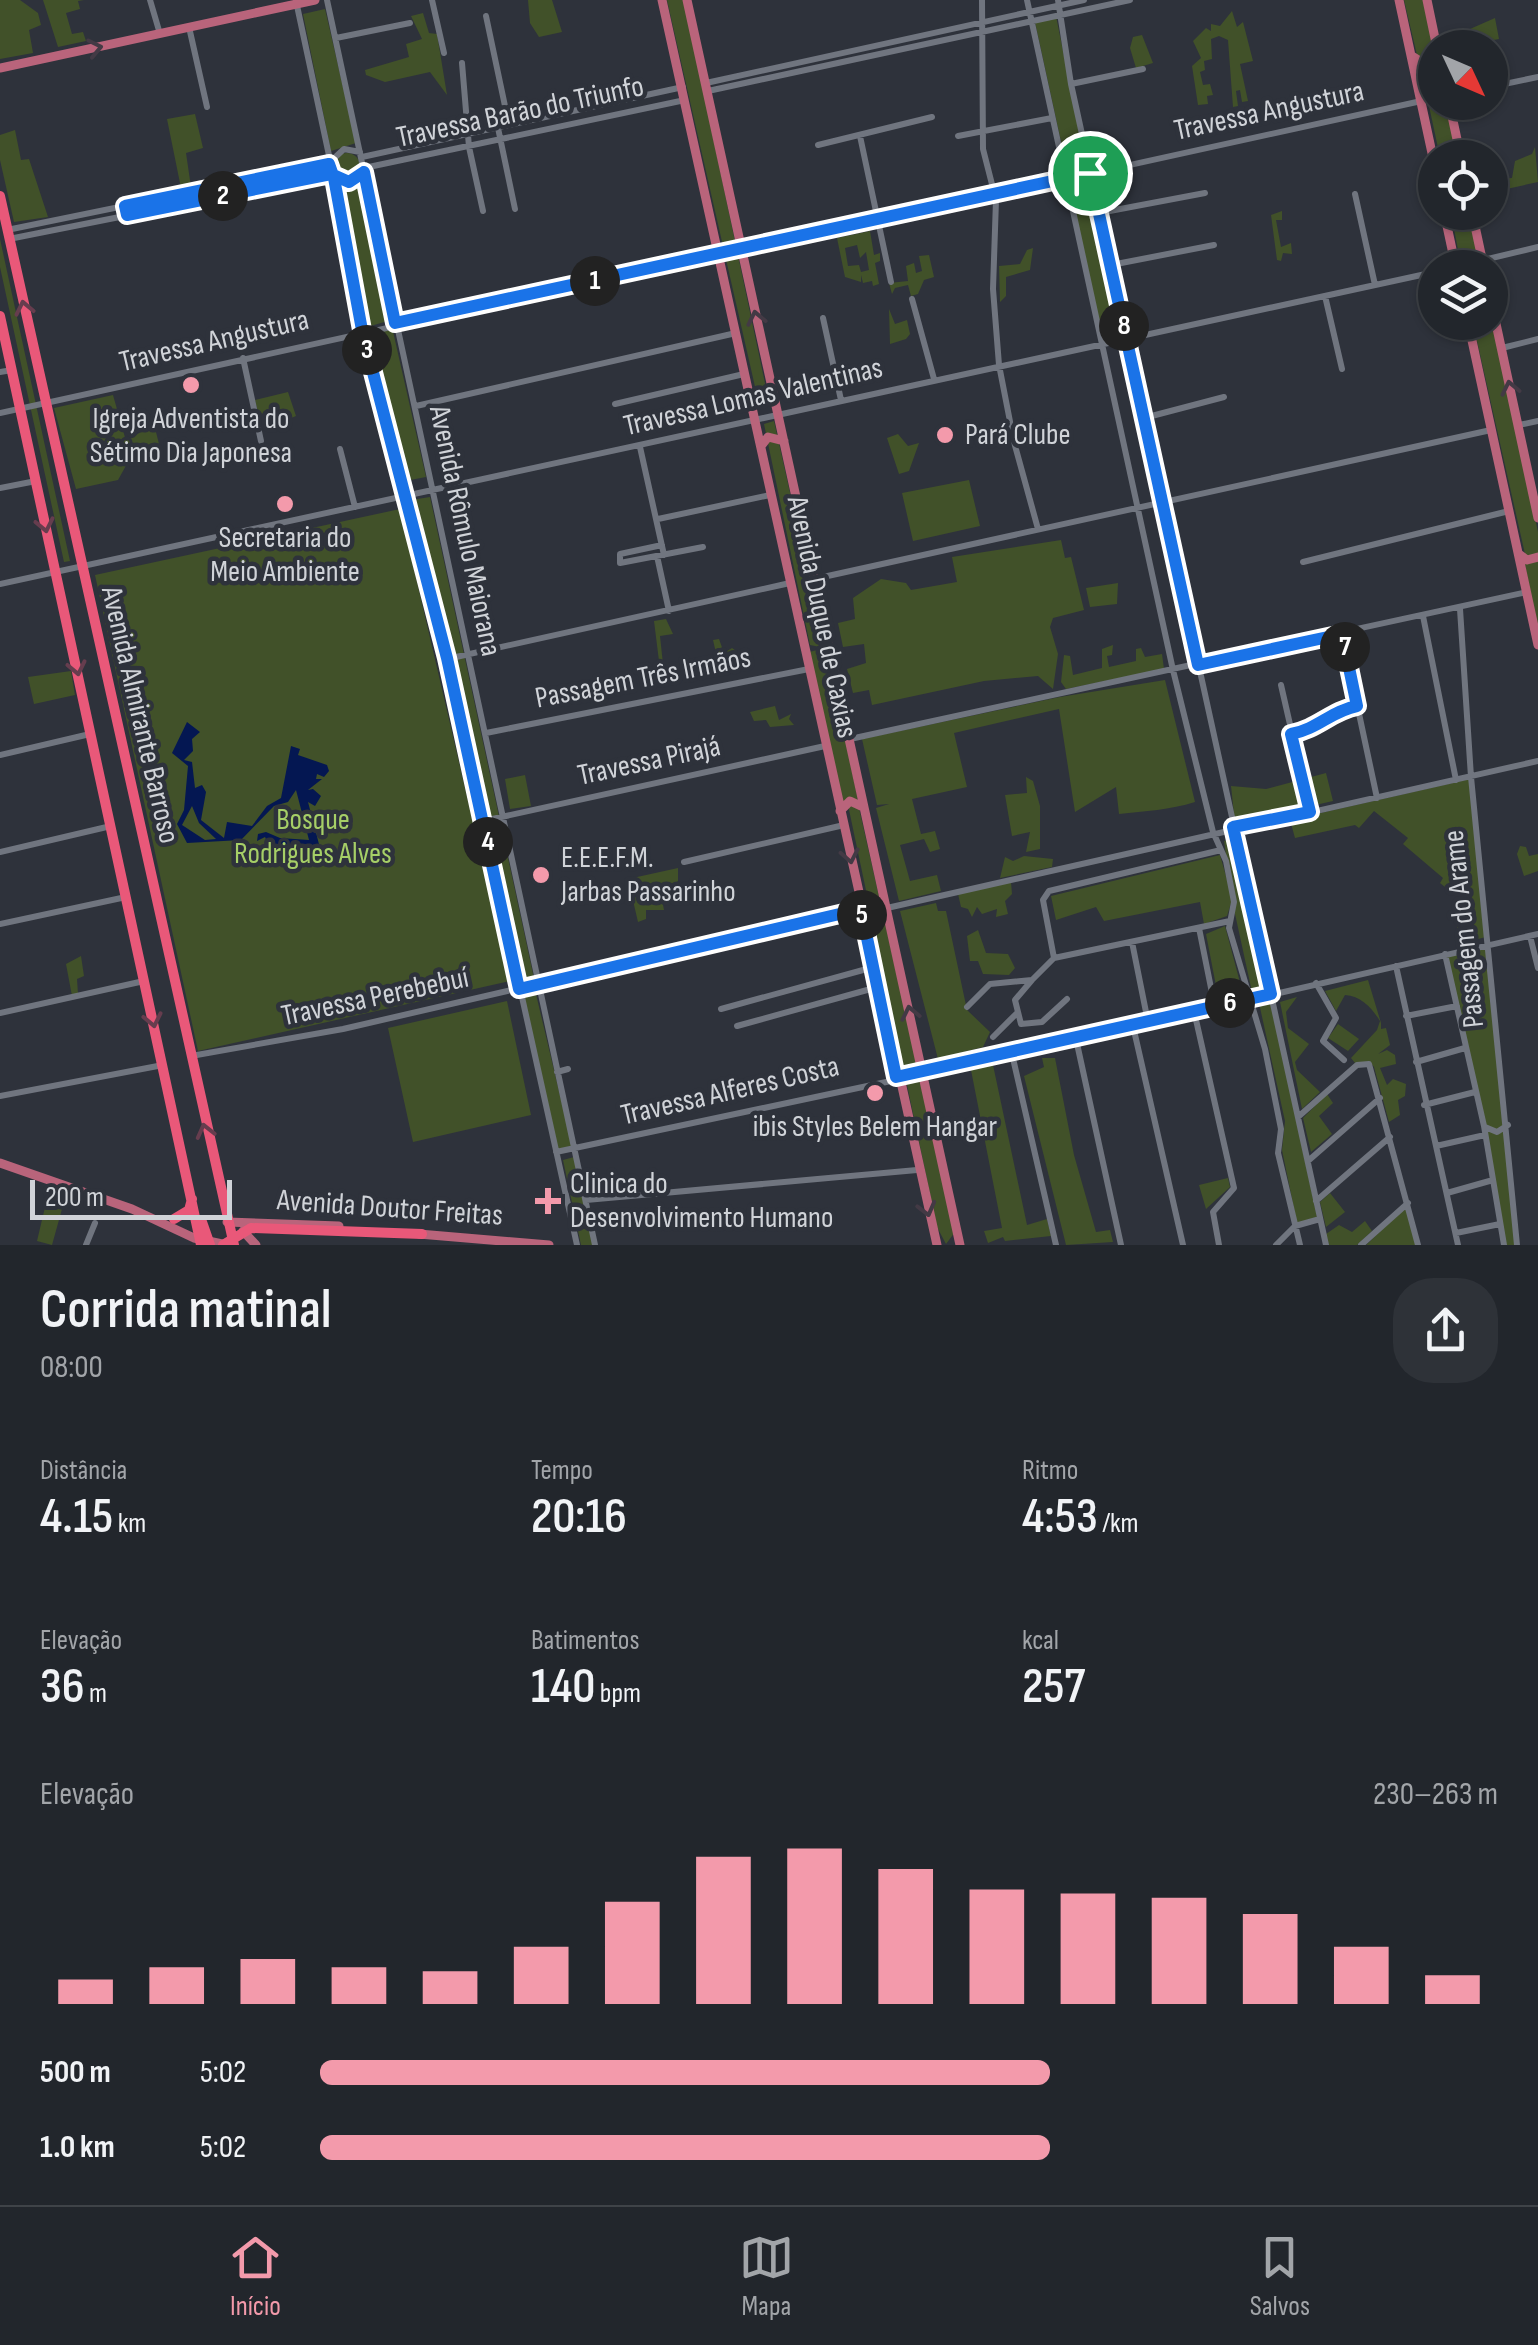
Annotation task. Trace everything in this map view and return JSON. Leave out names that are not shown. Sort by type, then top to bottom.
[{"type":"highway","name":"Avenida Almirante Barroso","points":[[0,196],[227,1222],[228,1245]]},
{"type":"highway","name":"Avenida Almirante Barroso","points":[[0,316],[6,371],[20,408],[205,1243]]},
{"type":"highway","points":[[174,1219],[189,1210],[192,1198]]},
{"type":"highway","points":[[228,1245],[251,1228],[420,1235]]},
{"type":"main road","points":[[0,68],[315,0]]},
{"type":"main road","name":"Avenida Duque de Caxias","points":[[662,0],[896,1077],[938,1244]]},
{"type":"main road","name":"Avenida Duque de Caxias","points":[[687,0],[960,1245]]},
{"type":"main road","points":[[1399,0],[1418,88]]},
{"type":"main road","points":[[1427,0],[1433,30]]},
{"type":"main road","points":[[1410,54],[1418,61]]},
{"type":"main road","points":[[687,103],[700,110],[708,92]]},
{"type":"main road","points":[[706,198],[716,186],[728,195]]},
{"type":"main road","points":[[1472,340],[1538,645]]},
{"type":"main road","points":[[1500,340],[1537,512]]},
{"type":"main road","points":[[750,392],[763,395],[770,383]]},
{"type":"main road","points":[[761,446],[768,436],[784,441]]},
{"type":"main road","points":[[1517,552],[1527,560],[1538,557]]},
{"type":"main road","points":[[804,646],[818,650],[827,640]]},
{"type":"main road","points":[[840,811],[850,801],[863,806]]},
{"type":"main road","points":[[0,1163],[132,1209],[205,1243],[228,1245]]},
{"type":"main road","name":"Avenida Doutor Freitas","points":[[227,1222],[394,1229],[473,1242],[549,1245]]},
{"type":"main road","points":[[251,1222],[243,1232],[256,1245]]},
{"type":"main road","points":[[950,1245],[957,1232]]},
{"type":"street","points":[[150,0],[160,34]]},
{"type":"street","name":"Avenida Rômulo Maiorana","points":[[327,0],[595,1245]]},
{"type":"street","points":[[432,0],[444,53]]},
{"type":"street","points":[[982,0],[986,30],[983,132],[993,195],[999,365],[1038,529]]},
{"type":"street","points":[[1028,0],[1173,670],[1234,902],[1230,921],[1243,987],[1253,998],[1281,1129],[1278,1153],[1300,1245]]},
{"type":"street","points":[[708,92],[765,68],[1030,21],[1084,0]]},
{"type":"street","points":[[708,92],[843,53],[984,20],[1130,0]]},
{"type":"street","points":[[296,2],[332,176]]},
{"type":"street","points":[[1058,8],[1090,173],[1326,1245]]},
{"type":"street","points":[[486,16],[509,125]]},
{"type":"street","points":[[336,38],[410,23]]},
{"type":"street","points":[[189,27],[207,108]]},
{"type":"street","points":[[462,63],[470,147],[483,211]]},
{"type":"street","points":[[1071,84],[1143,70]]},
{"type":"street","points":[[1508,83],[1538,77]]},
{"type":"street","name":"Travessa Barão do Triunfo","points":[[361,154],[560,116],[683,87]]},
{"type":"street","name":"Travessa Angustura","points":[[0,413],[362,330],[1418,102]]},
{"type":"street","name":"Travessa Barão do Triunfo","points":[[364,170],[687,103]]},
{"type":"street","points":[[560,116],[562,127]]},
{"type":"street","points":[[818,145],[932,117]]},
{"type":"street","points":[[958,136],[1052,118]]},
{"type":"street","points":[[498,128],[515,210]]},
{"type":"street","points":[[860,136],[892,282]]},
{"type":"street","points":[[406,146],[408,159]]},
{"type":"street","points":[[8,235],[78,215],[330,162],[344,149],[361,154]]},
{"type":"street","points":[[8,235],[80,225],[332,176],[349,182],[364,170]]},
{"type":"street","name":"Avenida Rômulo Maiorana","points":[[332,176],[362,330],[447,658],[576,1245]]},
{"type":"street","points":[[246,181],[249,191]]},
{"type":"street","points":[[1099,213],[1205,193]]},
{"type":"street","points":[[1355,194],[1375,285]]},
{"type":"street","points":[[167,197],[168,207]]},
{"type":"street","points":[[125,206],[127,215]]},
{"type":"street","points":[[78,215],[80,225]]},
{"type":"street","points":[[1111,264],[1214,244]]},
{"type":"street","points":[[1508,257],[1538,248]]},
{"type":"street","name":"Travessa Lomas Valentinas","points":[[0,584],[1418,276]]},
{"type":"street","points":[[1324,296],[1342,369]]},
{"type":"street","points":[[912,299],[934,379]]},
{"type":"street","points":[[823,318],[841,400]]},
{"type":"street","points":[[415,406],[736,332]]},
{"type":"street","points":[[1502,348],[1538,339]]},
{"type":"street","points":[[243,358],[261,440]]},
{"type":"street","points":[[616,404],[746,374]]},
{"type":"street","points":[[1144,418],[1224,397]]},
{"type":"street","points":[[1518,425],[1538,421]]},
{"type":"street","points":[[814,579],[1491,430]]},
{"type":"street","points":[[640,446],[658,519],[669,611]]},
{"type":"street","points":[[340,449],[355,507]]},
{"type":"street","points":[[0,488],[36,481]]},
{"type":"street","points":[[658,519],[770,494]]},
{"type":"street","points":[[1303,562],[1509,511]]},
{"type":"street","points":[[662,545],[620,554],[620,563],[703,547]]},
{"type":"street","points":[[447,658],[790,583]]},
{"type":"street","points":[[850,739],[1526,592]]},
{"type":"street","name":"Passagem do Arame","points":[[1460,609],[1471,777],[1517,1245]]},
{"type":"street","points":[[1423,616],[1456,780]]},
{"type":"street","points":[[1342,634],[1377,798]]},
{"type":"street","name":"Passagem Três Irmãos","points":[[486,733],[809,670]]},
{"type":"street","points":[[1281,686],[1310,812]]},
{"type":"street","points":[[1291,734],[1316,729],[1334,711],[1357,706]]},
{"type":"street","points":[[0,754],[91,734]]},
{"type":"street","name":"Travessa Pirajá","points":[[484,821],[825,746]]},
{"type":"street","points":[[888,908],[1233,827],[1538,762]]},
{"type":"street","points":[[684,862],[844,825]]},
{"type":"street","points":[[0,852],[112,826]]},
{"type":"street","points":[[1054,958],[1043,900],[1049,891],[1221,850]]},
{"type":"street","points":[[0,924],[127,897]]},
{"type":"street","name":"Travessa Perebebuí","points":[[190,1056],[343,1029],[861,909]]},
{"type":"street","points":[[1067,998],[1042,1022],[1026,1026],[1016,1014],[1015,1000],[1054,958],[1230,921]]},
{"type":"street","points":[[1198,928],[1214,998]]},
{"type":"street","points":[[1534,935],[1538,968]]},
{"type":"street","name":"Travessa Alferes Costa","points":[[556,1152],[1012,1054],[1534,935]]},
{"type":"street","points":[[1132,942],[1148,1022]]},
{"type":"street","name":"Passagem do Arame","points":[[1446,954],[1485,1131],[1504,1245]]},
{"type":"street","points":[[1396,966],[1458,1245]]},
{"type":"street","points":[[721,1009],[874,967]]},
{"type":"street","points":[[967,1007],[990,984],[1032,980]]},
{"type":"street","points":[[0,1013],[145,981]]},
{"type":"street","points":[[1316,983],[1336,1018],[1322,1041],[1344,1060]]},
{"type":"street","points":[[737,1026],[878,986]]},
{"type":"street","points":[[1406,1016],[1457,1006]]},
{"type":"street","points":[[1194,1012],[1233,1191],[1212,1216],[1219,1245]]},
{"type":"street","points":[[993,1037],[1016,1014]]},
{"type":"street","points":[[1133,1026],[1183,1245]]},
{"type":"street","points":[[1076,1039],[1121,1245]]},
{"type":"street","points":[[1416,1062],[1465,1048]]},
{"type":"street","points":[[1012,1054],[1056,1245]]},
{"type":"street","points":[[1298,1117],[1357,1066],[1366,1063],[1372,1068],[1418,1245]]},
{"type":"street","points":[[0,1096],[163,1064]]},
{"type":"street","points":[[557,1072],[568,1069]]},
{"type":"street","points":[[1424,1105],[1475,1092]]},
{"type":"street","points":[[1308,1161],[1380,1098]]},
{"type":"street","points":[[1436,1146],[1485,1131],[1497,1132],[1508,1125]]},
{"type":"street","points":[[1316,1200],[1390,1137]]},
{"type":"street","points":[[586,1200],[917,1170]]},
{"type":"street","points":[[1447,1193],[1492,1180]]},
{"type":"street","points":[[1361,1245],[1408,1203]]},
{"type":"street","points":[[1276,1245],[1295,1226],[1320,1219]]},
{"type":"street","points":[[86,1245],[95,1223]]},
{"type":"street","points":[[1456,1233],[1500,1224]]},
{"type":"green space","points":[[0,0],[20,0],[38,13],[41,25],[29,30],[33,53],[0,59]]},
{"type":"green space","points":[[43,0],[84,0],[78,1],[80,9],[66,13],[72,34],[83,32],[86,41],[58,47]]},
{"type":"green space","points":[[528,0],[552,0],[562,32],[539,37],[530,23]]},
{"type":"green space","points":[[667,0],[684,0],[766,388],[756,391]]},
{"type":"green space","points":[[1404,0],[1423,0],[1429,30],[1418,30],[1417,55]]},
{"type":"green space","points":[[325,9],[356,143],[331,151],[303,14]]},
{"type":"green space","points":[[1232,11],[1237,27],[1243,22],[1253,61],[1240,64],[1248,101],[1242,102],[1240,90],[1236,91],[1238,106],[1233,107],[1228,40],[1219,36],[1211,39],[1212,59],[1204,61],[1205,70],[1200,72],[1203,85],[1210,84],[1213,95],[1207,96],[1208,104],[1198,105],[1192,66],[1201,58],[1193,41],[1206,28],[1211,31],[1211,24],[1220,26]]},
{"type":"green space","points":[[423,13],[429,33],[437,34],[447,95],[430,72],[385,82],[366,75],[365,70],[409,57],[406,44],[422,39],[411,16]]},
{"type":"green space","points":[[1056,16],[1086,166],[1067,169],[1035,22]]},
{"type":"green space","points":[[1495,18],[1497,30],[1470,29]]},
{"type":"green space","points":[[1142,35],[1153,63],[1136,68],[1130,48],[1133,37]]},
{"type":"green space","points":[[195,114],[203,148],[186,153],[191,187],[181,188],[167,119]]},
{"type":"green space","points":[[1432,120],[1449,120],[1454,140],[1436,140]]},
{"type":"green space","points":[[15,130],[21,160],[29,159],[48,217],[14,222],[0,160],[0,135]]},
{"type":"green space","points":[[1535,147],[1538,182],[1508,189],[1515,161],[1532,154]]},
{"type":"green space","points":[[347,153],[356,157],[360,166],[356,175],[347,179],[338,175],[334,166],[338,157]]},
{"type":"green space","points":[[1089,177],[1123,329],[1101,333],[1068,181]]},
{"type":"green space","points":[[361,178],[391,320],[364,328],[339,183]]},
{"type":"green space","points":[[1282,211],[1282,220],[1276,220],[1281,247],[1291,243],[1292,254],[1283,253],[1281,261],[1277,260],[1271,215]]},
{"type":"green space","points":[[1454,230],[1473,230],[1478,250],[1458,250]]},
{"type":"green space","points":[[870,231],[874,255],[880,253],[880,261],[875,263],[879,284],[863,283],[861,275],[861,282],[845,277],[837,238]],"holes":[[[857,245],[860,258],[866,252],[869,270],[861,272],[859,265],[848,266],[845,248]]]},
{"type":"green space","points":[[0,239],[70,561],[64,562],[0,267]]},
{"type":"green space","points":[[1033,248],[1030,270],[1006,277],[1006,296],[1000,302],[999,266],[1020,264],[1027,250]]},
{"type":"green space","points":[[929,255],[934,277],[924,280],[918,294],[911,296],[908,285],[895,288],[892,294],[889,283],[908,281],[906,266],[914,263],[916,273],[922,271],[919,256]]},
{"type":"green space","points":[[889,309],[895,324],[907,320],[910,334],[890,344]]},
{"type":"green space","points":[[392,327],[426,477],[405,481],[369,333]]},
{"type":"green space","points":[[1477,340],[1496,340],[1538,532],[1538,553],[1531,557],[1525,554]]},
{"type":"green space","points":[[288,392],[296,416],[289,419],[289,429],[282,432],[281,419],[260,421],[255,400]]},
{"type":"green space","points":[[113,395],[126,441],[154,424],[161,452],[128,462],[118,480],[76,489],[54,408]]},
{"type":"green space","points":[[774,421],[823,640],[820,647],[810,645],[764,424]]},
{"type":"green space","points":[[898,434],[908,446],[919,443],[909,471],[899,474],[887,438]]},
{"type":"green space","points":[[969,480],[980,526],[913,541],[902,493]]},
{"type":"green space","points":[[430,497],[535,983],[521,986],[475,758],[411,500]]},
{"type":"green space","name":"Bosque Rodrigues Alves","points":[[400,509],[510,981],[198,1051],[95,575]]},
{"type":"green space","points":[[1061,540],[1065,558],[1071,557],[1084,610],[1053,618],[1050,627],[1058,654],[1053,689],[1038,676],[984,681],[872,705],[869,690],[853,693],[847,669],[866,663],[864,644],[843,647],[838,623],[855,619],[853,598],[881,579],[906,583],[911,590],[957,582],[952,557]]},
{"type":"green space","points":[[1538,559],[1538,628],[1524,560]]},
{"type":"green space","points":[[1118,583],[1117,604],[1090,607],[1086,588]]},
{"type":"green space","points":[[666,619],[673,634],[660,636],[663,664],[678,663],[681,677],[661,677],[654,621]]},
{"type":"green space","points":[[719,639],[724,653],[732,648],[739,653],[739,666],[735,662],[733,668],[719,666],[713,640]]},
{"type":"green space","points":[[1113,645],[1112,655],[1107,656],[1109,667],[1136,661],[1136,649],[1141,648],[1145,657],[1162,654],[1164,669],[1066,689],[1061,682],[1064,655],[1070,656],[1073,675],[1102,668],[1102,649]]},
{"type":"green space","points":[[826,648],[858,800],[846,799],[841,804],[809,652]]},
{"type":"green space","points":[[71,671],[75,695],[34,704],[28,677]]},
{"type":"green space","points":[[1165,680],[1195,802],[1119,814],[1116,787],[1075,812],[1059,709],[954,733],[967,787],[912,799],[921,834],[935,831],[940,849],[930,852],[924,839],[900,845],[910,881],[937,875],[941,891],[899,901],[876,808],[889,804],[877,805],[862,739],[1060,697]]},
{"type":"green space","points":[[775,706],[779,720],[791,714],[789,719],[794,725],[770,727],[766,720],[754,721],[750,712]]},
{"type":"green space","points":[[1326,773],[1333,801],[1235,823],[1231,786],[1266,789]]},
{"type":"green space","points":[[525,775],[531,806],[510,809],[505,779]]},
{"type":"green space","points":[[1026,777],[1033,781],[1040,806],[1040,849],[1026,852],[1030,832],[1012,836],[1005,795],[1027,793]]},
{"type":"green space","points":[[1470,779],[1486,937],[1462,943],[1457,927],[1474,925],[1465,877],[1453,879],[1450,891],[1440,883],[1443,878],[1403,844],[1408,838],[1374,811],[1359,828],[1355,825],[1295,838],[1290,820]]},
{"type":"green space","points":[[848,805],[859,808],[955,1232],[946,1244],[937,1227]]},
{"type":"green space","points":[[1232,839],[1267,990],[1252,992],[1232,900],[1227,916],[1204,924],[1200,902],[1104,921],[1096,907],[1056,920],[1051,896],[1220,855],[1232,897],[1224,841]]},
{"type":"green space","points":[[1520,846],[1526,847],[1529,856],[1538,854],[1538,871],[1524,876],[1517,854]]},
{"type":"green space","points":[[1024,856],[1053,859],[1052,867],[1000,878],[1005,857],[1013,861]]},
{"type":"green space","points":[[678,868],[678,881],[662,900],[664,910],[646,910],[646,919],[638,922],[628,879]]},
{"type":"green space","points":[[1011,882],[1012,894],[1005,901],[1008,914],[996,917],[997,909],[982,914],[977,907],[972,917],[968,909],[961,907],[958,894]]},
{"type":"green space","points":[[936,903],[938,911],[946,911],[967,1010],[990,1032],[983,1047],[938,1059],[900,911]]},
{"type":"green space","points":[[1225,926],[1242,990],[1218,996],[1206,934]]},
{"type":"green space","points":[[978,930],[986,953],[1008,954],[1015,968],[1009,975],[983,974],[978,961],[970,961],[967,936]]},
{"type":"green space","points":[[1488,943],[1517,1245],[1504,1245],[1484,1126],[1445,954]]},
{"type":"green space","points":[[81,956],[84,976],[77,979],[78,994],[72,996],[66,964]]},
{"type":"green space","points":[[1368,980],[1381,1023],[1381,1029],[1386,1028],[1390,1045],[1378,1054],[1387,1050],[1395,1055],[1396,1064],[1380,1068],[1387,1085],[1393,1079],[1406,1084],[1405,1096],[1398,1100],[1400,1115],[1389,1122],[1374,1067],[1370,1062],[1355,1063],[1351,1058],[1377,1030],[1380,1021],[1365,1004],[1351,996],[1345,995],[1336,1011],[1325,991]]},
{"type":"green space","points":[[535,990],[572,1146],[558,1149],[523,992]]},
{"type":"green space","points":[[1297,997],[1286,1012],[1288,1028],[1309,1044],[1295,1062],[1297,1070],[1320,1092],[1302,1109],[1280,1002]]},
{"type":"green space","points":[[507,1001],[531,1115],[413,1142],[388,1028]]},
{"type":"green space","points":[[1271,1001],[1317,1217],[1297,1223],[1282,1150],[1285,1121],[1259,1003]]},
{"type":"green space","points":[[1338,1024],[1359,1039],[1348,1051],[1328,1038]]},
{"type":"green space","points":[[1042,1058],[1055,1058],[1074,1155],[1096,1232],[1110,1230],[1113,1242],[1066,1245],[1024,1076],[1044,1067]]},
{"type":"green space","points":[[993,1065],[1027,1225],[1047,1219],[1051,1236],[1005,1241],[1003,1237],[988,1243],[984,1231],[1002,1228],[971,1070]]},
{"type":"green space","points":[[1327,1094],[1333,1103],[1319,1116],[1332,1134],[1311,1152],[1303,1118]]},
{"type":"green space","points":[[574,1157],[593,1245],[581,1245],[563,1160]]},
{"type":"green space","points":[[1228,1178],[1230,1187],[1206,1209],[1199,1185]]},
{"type":"green space","points":[[1330,1193],[1345,1212],[1326,1227],[1320,1202]]},
{"type":"green space","points":[[46,1203],[62,1209],[52,1245],[37,1241]]},
{"type":"green space","points":[[1407,1206],[1417,1245],[1366,1245]]},
{"type":"green space","points":[[1365,1221],[1372,1231],[1357,1245],[1329,1245],[1326,1234],[1339,1225],[1352,1232]]},
{"type":"shaded area","points":[[187,722],[200,732],[192,739],[193,751],[184,760],[192,762],[195,788],[202,785],[206,792],[201,820],[224,838],[227,822],[252,826],[267,806],[281,798],[291,746],[300,749],[298,755],[327,765],[329,771],[324,777],[317,774],[316,779],[322,779],[308,790],[313,789],[321,796],[315,806],[308,802],[320,848],[286,853],[283,847],[290,845],[269,845],[265,837],[257,841],[258,834],[266,832],[280,838],[309,840],[296,790],[288,802],[274,806],[241,840],[187,843],[177,824],[184,810],[188,766],[172,753]],"holes":[[[192,806],[199,823],[216,839],[205,840],[182,825]]]},
{"type":"place","name":"Igreja Adventista do Sétimo Dia Japonesa","points":[[191,385]]},
{"type":"place","name":"Pará Clube","points":[[945,435]]},
{"type":"place","name":"Secretaria do Meio Ambiente","points":[[285,504]]},
{"type":"place","name":"E.E.E.F.M. Jarbas Passarinho","points":[[541,875]]},
{"type":"place","name":"ibis Styles Belem Hangar","points":[[875,1093]]},
{"type":"place","name":"Clinica do Desenvolvimento Humano","points":[[548,1201]]},
{"type":"route","points":[[1090,173],[395,323],[364,172],[349,182],[338,181],[331,174],[127,215],[125,206],[329,164],[331,174],[334,178],[362,330],[447,658],[519,989],[861,909],[896,1077],[1271,994],[1233,827],[1310,812],[1291,734],[1316,729],[1334,711],[1357,706],[1342,634],[1198,665],[1090,173]]}]
